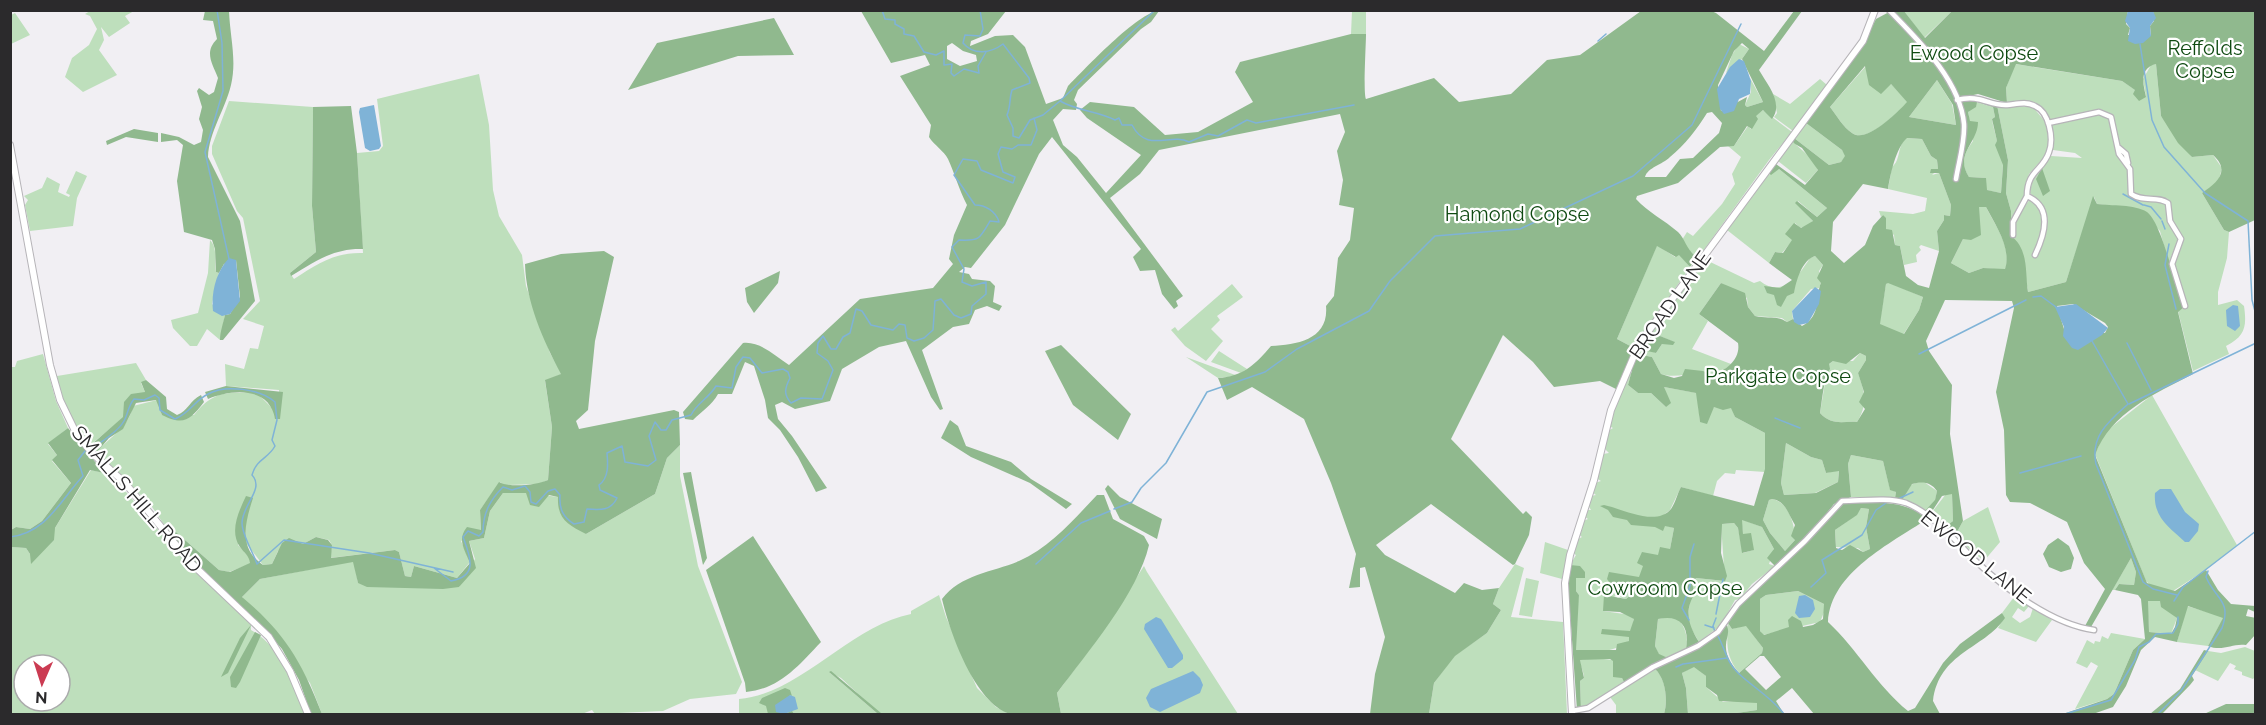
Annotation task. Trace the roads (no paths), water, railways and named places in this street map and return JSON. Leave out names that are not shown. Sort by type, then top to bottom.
[{"type":"street","name":"BROAD LANE","points":[[1572,713],[1565,575],[1594,480],[1611,410],[1626,370],[1655,320],[1863,41],[1875,10]]},
{"type":"street","points":[[1888,10],[1916,38],[1946,78],[1957,100],[1964,128],[1956,179]]},
{"type":"street","points":[[1957,100],[1974,97],[2003,105],[2027,103],[2040,109],[2048,123],[2049,151],[2030,177],[2027,195],[2013,222],[2013,235]]},
{"type":"street","points":[[2048,123],[2105,112],[2113,121],[2121,157],[2128,163],[2130,170],[2129,190],[2133,196],[2143,201],[2163,199],[2168,203],[2170,221],[2181,239],[2172,264],[2185,306]]},
{"type":"street","name":"SMALLS HILL ROAD","points":[[10,146],[50,365],[70,424],[85,445],[125,483],[190,562],[269,637],[290,671],[308,714]]},
{"type":"street","points":[[2027,195],[2040,203],[2044,212],[2041,240],[2035,255]]},
{"type":"street","name":"EWOOD LANE","points":[[1572,713],[1588,708],[1653,667],[1692,650],[1716,633],[1738,604],[1817,529],[1837,503],[1842,501],[1901,502],[1913,507],[1942,527],[1970,555],[2032,604],[2067,623],[2094,630]]},
{"type":"water","points":[[2128,11],[2153,11],[2156,18],[2150,26],[2151,36],[2143,43],[2135,44],[2128,41],[2130,28],[2125,21]]},
{"type":"water","points":[[1739,59],[1744,61],[1751,81],[1750,94],[1739,99],[1734,111],[1724,114],[1720,109],[1717,89],[1730,67]]},
{"type":"water","points":[[374,105],[381,146],[379,149],[370,151],[365,148],[359,112],[360,108]]},
{"type":"water","points":[[229,258],[236,260],[240,301],[230,314],[222,316],[213,311],[213,297],[215,283]]},
{"type":"water","points":[[1815,287],[1821,291],[1819,304],[1808,323],[1799,325],[1794,322],[1792,311]]},
{"type":"water","points":[[2076,304],[2108,328],[2102,335],[2078,350],[2072,348],[2063,336],[2064,327],[2055,307]]},
{"type":"water","points":[[2233,305],[2238,306],[2240,326],[2235,331],[2227,326],[2226,310]]},
{"type":"water","points":[[2160,489],[2171,489],[2185,512],[2199,524],[2198,531],[2189,542],[2185,542],[2159,515],[2155,493]]},
{"type":"water","points":[[1805,595],[1813,600],[1815,609],[1810,617],[1799,618],[1795,613],[1799,596]]},
{"type":"water","points":[[1156,617],[1161,619],[1183,655],[1183,659],[1172,668],[1168,668],[1144,629],[1145,624]]},
{"type":"water","points":[[1193,671],[1203,685],[1200,693],[1160,712],[1150,707],[1146,698],[1151,689]]},
{"type":"water","points":[[790,695],[795,697],[798,709],[784,714],[776,712],[775,705]]},
{"type":"waterway","points":[[217,10],[222,43],[223,91],[205,152],[229,259]]},
{"type":"waterway","points":[[882,10],[885,19],[895,20],[895,24],[904,29],[904,34],[914,36],[924,52],[936,55],[944,51],[944,65],[952,64],[951,73],[954,76],[964,69],[979,73],[978,66],[986,52]]},
{"type":"waterway","points":[[980,10],[983,29],[980,36],[965,35],[963,43],[972,50],[983,52],[1003,44],[1029,78],[1030,83],[1012,90],[1007,115],[1013,128],[1013,136],[1019,138],[1030,120],[1043,115],[1060,101],[1155,10]]},
{"type":"waterway","points":[[1114,509],[1132,502],[1141,488],[1166,463],[1207,392],[1265,372],[1297,349],[1369,311],[1390,281],[1435,236],[1520,229],[1633,176],[1692,125],[1741,24]]},
{"type":"waterway","points":[[1598,41],[1606,34]]},
{"type":"waterway","points":[[2140,44],[2152,120],[2164,147],[2205,193],[2248,221],[2252,300],[2256,315]]},
{"type":"waterway","points":[[1060,101],[1115,120],[1119,118],[1122,125],[1132,125],[1138,134],[1145,138],[1189,142],[1208,134],[1218,136],[1247,120],[1256,123],[1354,105]]},
{"type":"waterway","points":[[434,568],[451,581],[466,575],[470,558],[463,537],[468,531],[479,536],[483,532],[488,507],[503,487],[512,490],[525,486],[530,492],[531,502],[536,504],[548,491],[555,489],[560,495],[562,512],[574,524],[584,522],[587,509],[601,509],[612,505],[617,498],[600,490],[599,485],[606,475],[607,453],[622,446],[625,462],[648,466],[656,460],[649,436],[655,422],[661,430],[666,430],[672,420],[691,415],[716,386],[732,388],[736,367],[743,357],[750,358],[762,373],[783,369],[788,372],[790,378],[786,394],[791,403],[801,398],[822,399],[833,370],[828,361],[817,353],[818,343],[823,336],[831,349],[836,349],[843,337],[850,333],[856,309],[862,311],[871,325],[893,330],[899,324],[905,325],[907,338],[914,341],[924,338],[933,330],[935,301],[941,299],[954,315],[961,318],[971,314],[972,306],[986,294],[986,282],[972,286],[962,282],[964,269],[952,247],[959,240],[978,238],[990,221],[999,222],[990,209],[975,205],[954,175],[963,159],[977,161],[981,170],[1013,183],[1015,177],[1003,172],[998,154],[1001,147],[1012,149],[1018,145],[1031,145],[1037,130],[1034,118]]},
{"type":"waterway","points":[[2123,194],[2143,205]]},
{"type":"waterway","points":[[2144,205],[2151,207],[2161,219]]},
{"type":"waterway","points":[[2162,221],[2165,229]]},
{"type":"waterway","points":[[2169,244],[2165,265],[2176,309]]},
{"type":"waterway","points":[[2033,297],[2041,296],[2056,307]]},
{"type":"waterway","points":[[1919,354],[2026,300]]},
{"type":"waterway","points":[[2092,341],[2128,404],[2108,423],[2098,437],[2096,464],[2143,582],[2153,589],[2177,595]]},
{"type":"waterway","points":[[2127,343],[2151,390]]},
{"type":"waterway","points":[[2129,404],[2256,343]]},
{"type":"waterway","points":[[92,447],[122,425],[134,399],[144,400],[155,395],[159,398],[160,410],[175,419],[203,397],[215,391],[243,389],[261,394],[275,402],[277,420],[272,440],[275,446],[254,469],[252,475],[255,480],[255,492],[245,510],[242,523],[257,564],[284,540],[369,553],[453,572]]},
{"type":"waterway","points":[[1775,418],[1800,428]]},
{"type":"waterway","points":[[10,537],[34,529],[52,514],[83,476],[78,460],[85,451]]},
{"type":"waterway","points":[[2020,473],[2081,456]]},
{"type":"waterway","points":[[1900,498],[1913,492]]},
{"type":"waterway","points":[[1811,587],[1826,573],[1822,560],[1862,535],[1876,510],[1886,503]]},
{"type":"waterway","points":[[1036,564],[1081,523],[1110,511]]},
{"type":"waterway","points":[[2174,601],[2183,587],[2256,531]]},
{"type":"waterway","points":[[1689,620],[1682,608],[1690,586],[1690,557],[1694,544]]},
{"type":"waterway","points":[[2158,714],[2181,691],[2222,628],[2225,619],[2224,605],[2206,577],[2208,571]]},
{"type":"waterway","points":[[1716,614],[1723,579]]},
{"type":"waterway","points":[[2065,714],[2111,700],[2135,660],[2139,647],[2149,642],[2156,634],[2173,633],[2178,624],[2178,617]]},
{"type":"waterway","points":[[1715,632],[1713,626],[1716,618]]},
{"type":"waterway","points":[[1705,625],[1714,628]]},
{"type":"waterway","points":[[1718,636],[1734,669],[1784,714]]},
{"type":"waterway","points":[[1676,667],[1727,658]]},
{"type":"park label","name":"Ewood Copse","points":[[1974,53]]},
{"type":"park label","name":"Reffolds Copse","points":[[2205,60]]},
{"type":"park label","name":"Hamond Copse","points":[[1517,214]]},
{"type":"park label","name":"Parkgate Copse","points":[[1778,376]]},
{"type":"park label","name":"Cowroom Copse","points":[[1665,588]]}]
